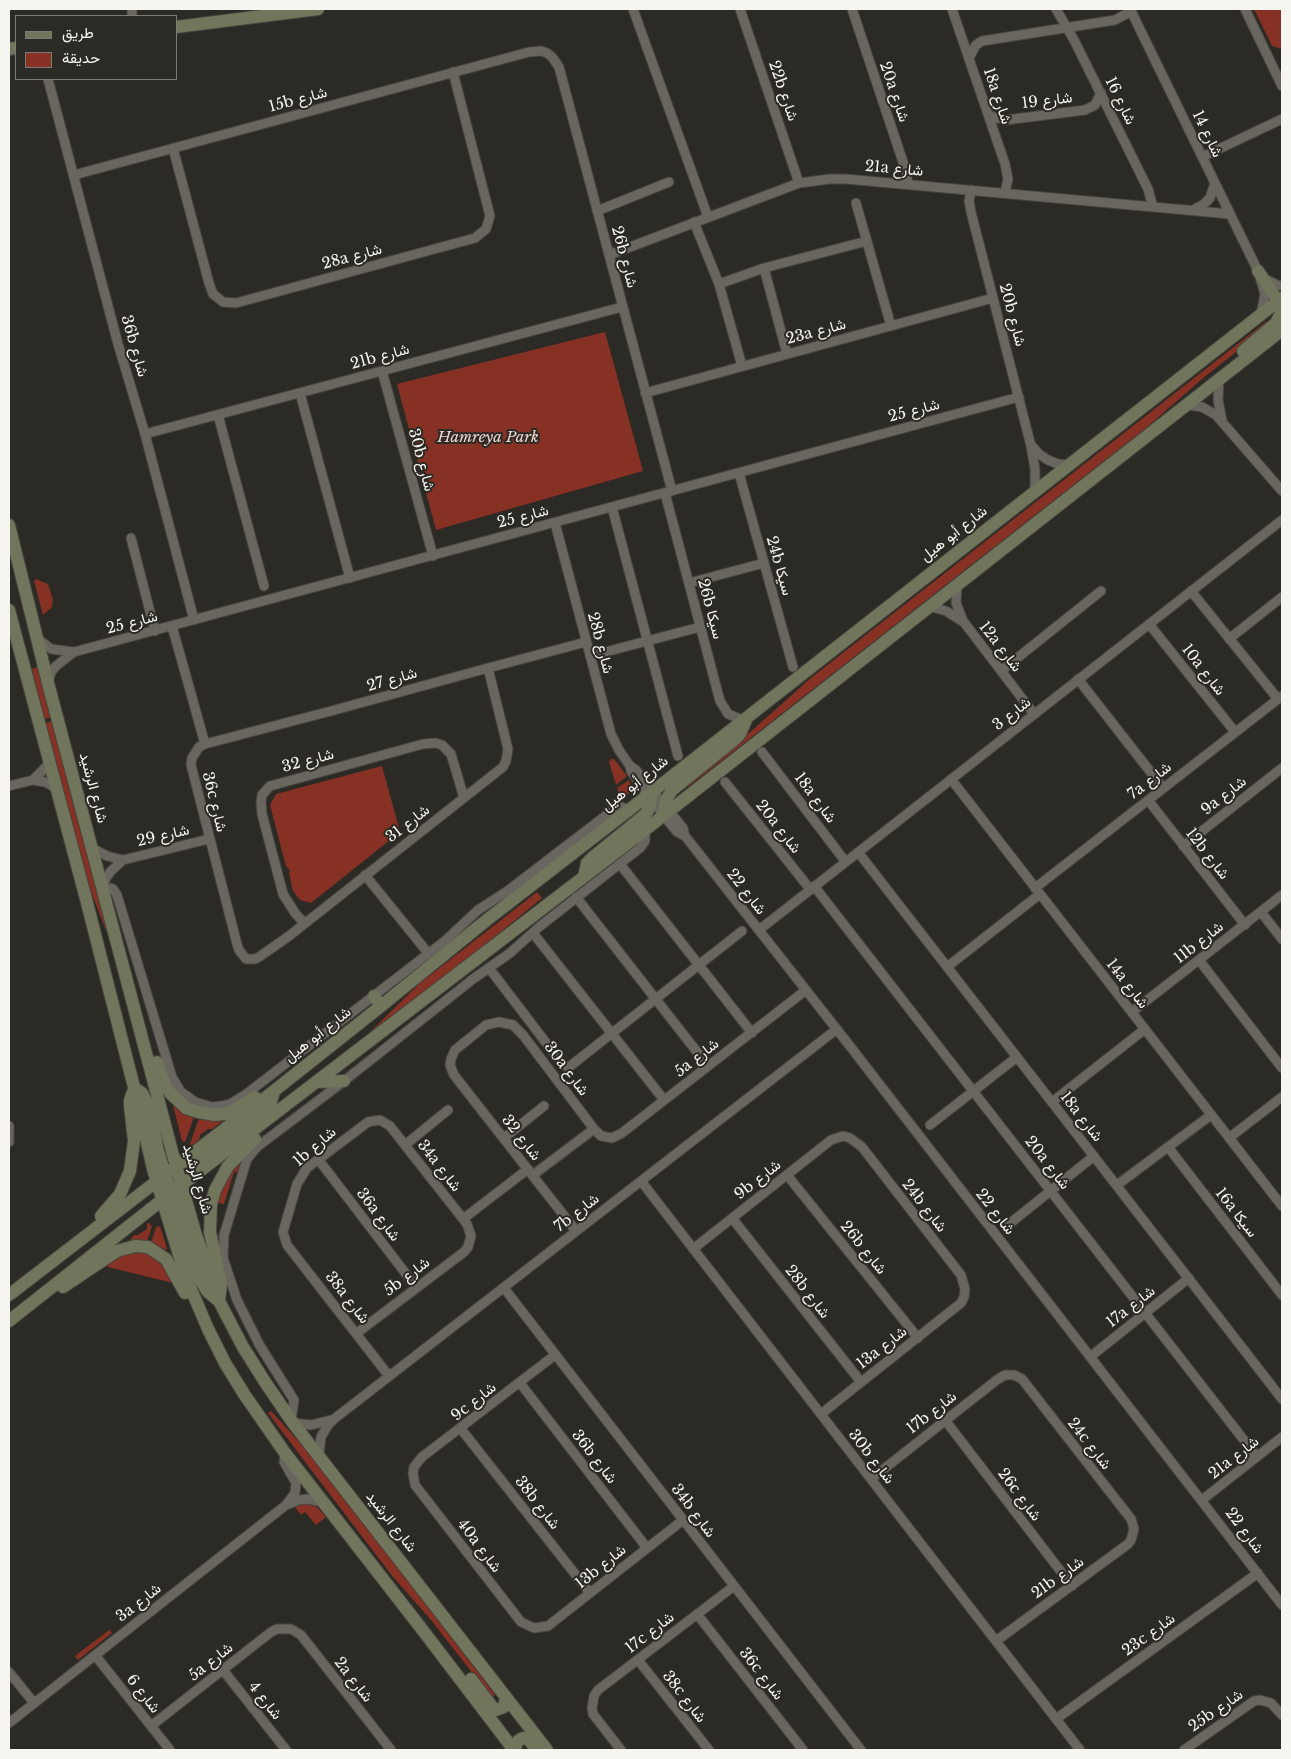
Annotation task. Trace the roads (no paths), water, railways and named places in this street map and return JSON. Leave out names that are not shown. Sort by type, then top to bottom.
[{"type":"main road","points":[[178,27],[318,9]]},
{"type":"main road","points":[[1222,377],[1232,360],[1276,323],[1279,318],[1280,299],[1258,271]]},
{"type":"main road","name":"شارع أبو هيل","points":[[274,1091],[378,1001],[629,810],[648,798],[1280,299]]},
{"type":"main road","points":[[9,1295],[66,1250],[269,1119],[318,1082],[645,830],[665,810],[841,677],[928,606],[1282,330]]},
{"type":"main road","name":"شارع الرشيد","points":[[9,525],[48,683],[179,1176],[198,1241],[219,1300],[248,1354],[292,1421],[547,1750]]},
{"type":"main road","points":[[9,610],[134,1087],[130,1106],[134,1151],[126,1183],[112,1205],[72,1239],[66,1250]]},
{"type":"main road","points":[[665,810],[672,790],[734,740],[740,734],[746,719]]},
{"type":"main road","points":[[584,877],[588,863],[592,858],[649,810],[648,798]]},
{"type":"main road","points":[[9,1311],[164,1187],[257,1118],[271,1102],[274,1091],[258,1095],[233,1111],[224,1114],[206,1114],[186,1108],[170,1093],[164,1083],[153,1054],[145,1046]]},
{"type":"main road","points":[[318,1082],[344,1081]]},
{"type":"main road","points":[[134,1087],[142,1093],[150,1108],[164,1187],[180,1258],[199,1308],[225,1363],[244,1394],[285,1452],[515,1750]]},
{"type":"main road","points":[[164,1187],[200,1280],[208,1292],[219,1300],[221,1284],[210,1232],[209,1218],[213,1197],[220,1178],[228,1166],[261,1134],[269,1119]]},
{"type":"main road","points":[[9,1321],[164,1187]]},
{"type":"main road","points":[[32,1302],[52,1295],[117,1251],[135,1246],[148,1247],[166,1259],[186,1295],[199,1308]]},
{"type":"main road","points":[[421,1628],[441,1640],[492,1708],[496,1710],[504,1707],[506,1698]]},
{"type":"main road","points":[[515,1750],[516,1744],[523,1738],[528,1739],[537,1750]]},
{"type":"street","points":[[633,9],[708,217]]},
{"type":"street","name":"22b شارع","points":[[740,9],[799,183]]},
{"type":"street","name":"20a شارع","points":[[852,9],[906,171],[908,184]]},
{"type":"street","name":"18a شارع","points":[[952,9],[1007,172],[1008,179],[1005,193]]},
{"type":"street","name":"شارع 16","points":[[1056,9],[1101,93],[1148,189],[1153,207]]},
{"type":"street","points":[[1245,9],[1282,86]]},
{"type":"street","points":[[969,58],[976,45],[982,40],[1115,20],[1131,10]]},
{"type":"street","name":"شارع 14","points":[[1131,10],[1258,271],[1265,294],[1261,314]]},
{"type":"street","name":"26b شارع","points":[[529,52],[541,51],[552,56],[556,62],[645,393],[668,492]]},
{"type":"street","name":"15b شارع","points":[[74,175],[529,52]]},
{"type":"street","name":"28a شارع","points":[[173,148],[213,294],[223,302],[236,303],[475,238],[486,229],[490,216],[453,72]]},
{"type":"street","name":"36b شارع","points":[[48,80],[194,620]]},
{"type":"street","name":"شارع 19","points":[[988,114],[1006,120],[1085,110],[1096,105],[1101,93]]},
{"type":"street","points":[[1202,157],[1282,119]]},
{"type":"street","name":"21a شارع","points":[[609,255],[799,183],[814,180],[846,179],[908,184],[1230,214]]},
{"type":"street","points":[[597,211],[669,182]]},
{"type":"street","points":[[1190,210],[1204,204],[1210,198],[1215,183]]},
{"type":"street","name":"20b شارع","points":[[971,190],[970,207],[1032,446],[1035,468],[1035,492]]},
{"type":"street","points":[[856,203],[891,326]]},
{"type":"street","points":[[694,222],[719,284],[742,366]]},
{"type":"street","points":[[719,284],[764,268],[867,241]]},
{"type":"street","points":[[764,268],[787,354]]},
{"type":"street","name":"شارع 14","points":[[1258,271],[1266,280],[1282,286]]},
{"type":"street","name":"23a شارع","points":[[645,393],[993,298]]},
{"type":"street","name":"21b شارع","points":[[144,434],[622,307]]},
{"type":"street","name":"30b شارع","points":[[382,371],[432,556]]},
{"type":"street","points":[[1222,377],[1218,400],[1222,420]]},
{"type":"street","points":[[300,394],[350,578]]},
{"type":"street","name":"شارع 25","points":[[37,638],[51,649],[74,652],[1019,397]]},
{"type":"street","points":[[1187,405],[1210,410],[1222,420],[1282,491]]},
{"type":"street","points":[[218,415],[264,586]]},
{"type":"street","points":[[1032,446],[1048,460],[1058,464],[1069,465]]},
{"type":"street","name":"24b سيكا","points":[[739,473],[793,667]]},
{"type":"street","name":"26b سيكا","points":[[668,492],[700,627],[723,708],[735,718],[746,719]]},
{"type":"street","points":[[612,507],[678,756]]},
{"type":"street","name":"شارع 3","points":[[758,930],[1282,520]]},
{"type":"street","name":"28b شارع","points":[[555,522],[611,734],[630,766],[636,770],[648,798]]},
{"type":"street","points":[[131,538],[155,631]]},
{"type":"street","points":[[689,583],[764,563]]},
{"type":"street","name":"12a شارع","points":[[957,585],[956,604],[963,621],[1034,714]]},
{"type":"street","points":[[1001,671],[1101,591]]},
{"type":"street","points":[[1191,591],[1280,698]]},
{"type":"street","points":[[1229,639],[1282,597]]},
{"type":"street","name":"12a شارع","points":[[928,606],[946,611],[963,621]]},
{"type":"street","name":"10a شارع","points":[[1149,624],[1235,732]]},
{"type":"street","points":[[172,626],[206,744]]},
{"type":"street","points":[[590,656],[700,627]]},
{"type":"street","name":"شارع 27","points":[[206,744],[586,642]]},
{"type":"street","points":[[48,683],[51,672],[56,666],[74,652]]},
{"type":"street","name":"شارع 31","points":[[246,958],[255,959],[259,957],[289,936],[498,771],[508,755],[507,742],[488,668]]},
{"type":"street","points":[[1078,679],[1163,788]]},
{"type":"street","name":"7a شارع","points":[[947,967],[1148,800],[1280,698]]},
{"type":"street","name":"شارع 32","points":[[304,923],[283,894],[262,814],[260,802],[270,786],[415,746],[436,743],[442,745],[450,754],[464,798]]},
{"type":"street","name":"36c شارع","points":[[206,744],[195,752],[191,765],[238,950],[246,958]]},
{"type":"street","name":"18a شارع","points":[[762,752],[846,861]]},
{"type":"street","points":[[33,780],[49,764]]},
{"type":"street","name":"9a شارع","points":[[1183,846],[1282,768]]},
{"type":"street","name":"14a شارع","points":[[951,779],[1281,1203]]},
{"type":"street","points":[[9,786],[33,780],[45,782],[56,788]]},
{"type":"street","name":"20a شارع","points":[[725,782],[812,888],[973,1091],[1257,1456]]},
{"type":"street","name":"شارع 22","points":[[648,798],[665,810],[677,832],[685,836],[837,1029],[1282,1605]]},
{"type":"street","name":"12b شارع","points":[[1148,800],[1245,925]]},
{"type":"street","points":[[102,887],[113,889],[117,895],[172,1077],[181,1092],[195,1102],[212,1107],[221,1106],[238,1100],[378,1001],[428,953],[446,940],[478,910],[506,892],[613,810],[622,807],[629,810]]},
{"type":"street","points":[[292,1421],[294,1400],[260,1346],[237,1300],[225,1266],[223,1243],[242,1170],[251,1153],[473,979],[510,953],[576,897],[620,864],[643,845],[645,830]]},
{"type":"street","name":"شارع 29","points":[[92,848],[107,856],[123,860],[210,839]]},
{"type":"street","name":"18a شارع","points":[[858,852],[1282,1399]]},
{"type":"street","name":"شارع 29","points":[[102,887],[111,871],[123,860]]},
{"type":"street","points":[[620,864],[752,1033]]},
{"type":"street","points":[[365,875],[428,953]]},
{"type":"street","name":"11b شارع","points":[[1132,1012],[1282,895]]},
{"type":"street","points":[[576,897],[708,1066]]},
{"type":"street","points":[[1261,912],[1282,939]]},
{"type":"street","points":[[489,968],[564,1066],[571,1066],[742,931]]},
{"type":"street","points":[[533,933],[664,1100]]},
{"type":"street","points":[[1199,960],[1282,1068]]},
{"type":"street","name":"5a شارع","points":[[601,1136],[607,1138],[618,1136],[806,990]]},
{"type":"street","name":"شارع 32","points":[[506,1022],[486,1025],[455,1050],[451,1059],[451,1070],[576,1231]]},
{"type":"street","name":"30a شارع","points":[[506,1022],[519,1029],[601,1136]]},
{"type":"street","name":"7b شارع","points":[[319,1455],[321,1437],[334,1419],[837,1029]]},
{"type":"street","points":[[1052,1102],[1145,1029]]},
{"type":"street","points":[[930,1125],[1017,1056]]},
{"type":"street","points":[[1229,1138],[1282,1097]]},
{"type":"street","points":[[504,1138],[544,1106]]},
{"type":"street","points":[[405,1145],[448,1110]]},
{"type":"street","points":[[1116,1185],[1211,1115]]},
{"type":"street","name":"34a شارع","points":[[374,1120],[386,1122],[405,1145],[463,1219],[470,1230],[471,1241]]},
{"type":"street","name":"1b شارع","points":[[284,1237],[283,1227],[299,1178],[318,1159],[368,1122],[374,1120]]},
{"type":"street","points":[[9,1126],[9,1142]]},
{"type":"street","points":[[463,1219],[594,1129]]},
{"type":"street","name":"9b شارع","points":[[693,1249],[830,1140],[843,1136]]},
{"type":"street","name":"24b شارع","points":[[843,1136],[850,1138],[862,1147],[961,1275],[966,1289],[961,1303]]},
{"type":"street","name":"16a سيكا","points":[[1168,1147],[1282,1295]]},
{"type":"street","points":[[1008,1224],[1094,1156]]},
{"type":"street","name":"36a شارع","points":[[318,1159],[416,1287]]},
{"type":"street","name":"26b شارع","points":[[787,1175],[918,1338]]},
{"type":"street","name":"30b شارع","points":[[641,1181],[1080,1750]]},
{"type":"street","name":"28b شارع","points":[[732,1218],[861,1382]]},
{"type":"street","name":"38a شارع","points":[[284,1237],[290,1248],[389,1376]]},
{"type":"street","name":"5b شارع","points":[[357,1333],[464,1252],[471,1241]]},
{"type":"street","name":"17a شارع","points":[[1090,1357],[1189,1278]]},
{"type":"street","name":"34b شارع","points":[[504,1288],[861,1750]]},
{"type":"street","name":"13a شارع","points":[[821,1414],[961,1303]]},
{"type":"street","name":"9c شارع","points":[[412,1473],[418,1461],[556,1355]]},
{"type":"street","name":"17b شارع","points":[[871,1479],[998,1379],[1005,1375],[1014,1375]]},
{"type":"street","name":"24c شارع","points":[[1014,1375],[1022,1379],[1130,1519],[1134,1529],[1133,1535]]},
{"type":"street","name":"36b شارع","points":[[520,1383],[647,1548]]},
{"type":"street","name":"7b شارع","points":[[292,1421],[311,1425],[334,1419]]},
{"type":"street","name":"26c شارع","points":[[945,1420],[1072,1586]]},
{"type":"street","name":"38b شارع","points":[[461,1429],[590,1594]]},
{"type":"street","name":"21a شارع","points":[[1202,1500],[1282,1437]]},
{"type":"street","name":"3a شارع","points":[[9,1723],[286,1505],[295,1493],[296,1483],[284,1462],[285,1452]]},
{"type":"street","name":"40a شارع","points":[[412,1473],[415,1485],[521,1622],[534,1628]]},
{"type":"street","name":"3a شارع","points":[[286,1505],[307,1499],[324,1502]]},
{"type":"street","name":"13b شارع","points":[[534,1628],[548,1626],[682,1520]]},
{"type":"street","name":"21b شارع","points":[[996,1641],[1128,1544],[1133,1535]]},
{"type":"street","name":"23c شارع","points":[[1056,1719],[1258,1573]]},
{"type":"street","name":"17c شارع","points":[[621,1750],[596,1720],[592,1708],[594,1696],[598,1690],[734,1586]]},
{"type":"street","name":"36c شارع","points":[[697,1614],[803,1750]]},
{"type":"street","name":"5a شارع","points":[[151,1726],[271,1632],[277,1629],[291,1628]]},
{"type":"street","name":"2a شارع","points":[[291,1628],[301,1635],[391,1750]]},
{"type":"street","name":"شارع 6","points":[[95,1655],[170,1750]]},
{"type":"street","name":"38c شارع","points":[[638,1660],[709,1750]]},
{"type":"street","name":"شارع 4","points":[[223,1670],[286,1750]]},
{"type":"street","points":[[9,1672],[34,1703]]},
{"type":"street","name":"25b شارع","points":[[1184,1750],[1197,1747],[1249,1703],[1260,1700],[1266,1701],[1275,1706],[1282,1715]]},
{"type":"park label","name":"Hamreya Park","points":[[488,438]]}]
